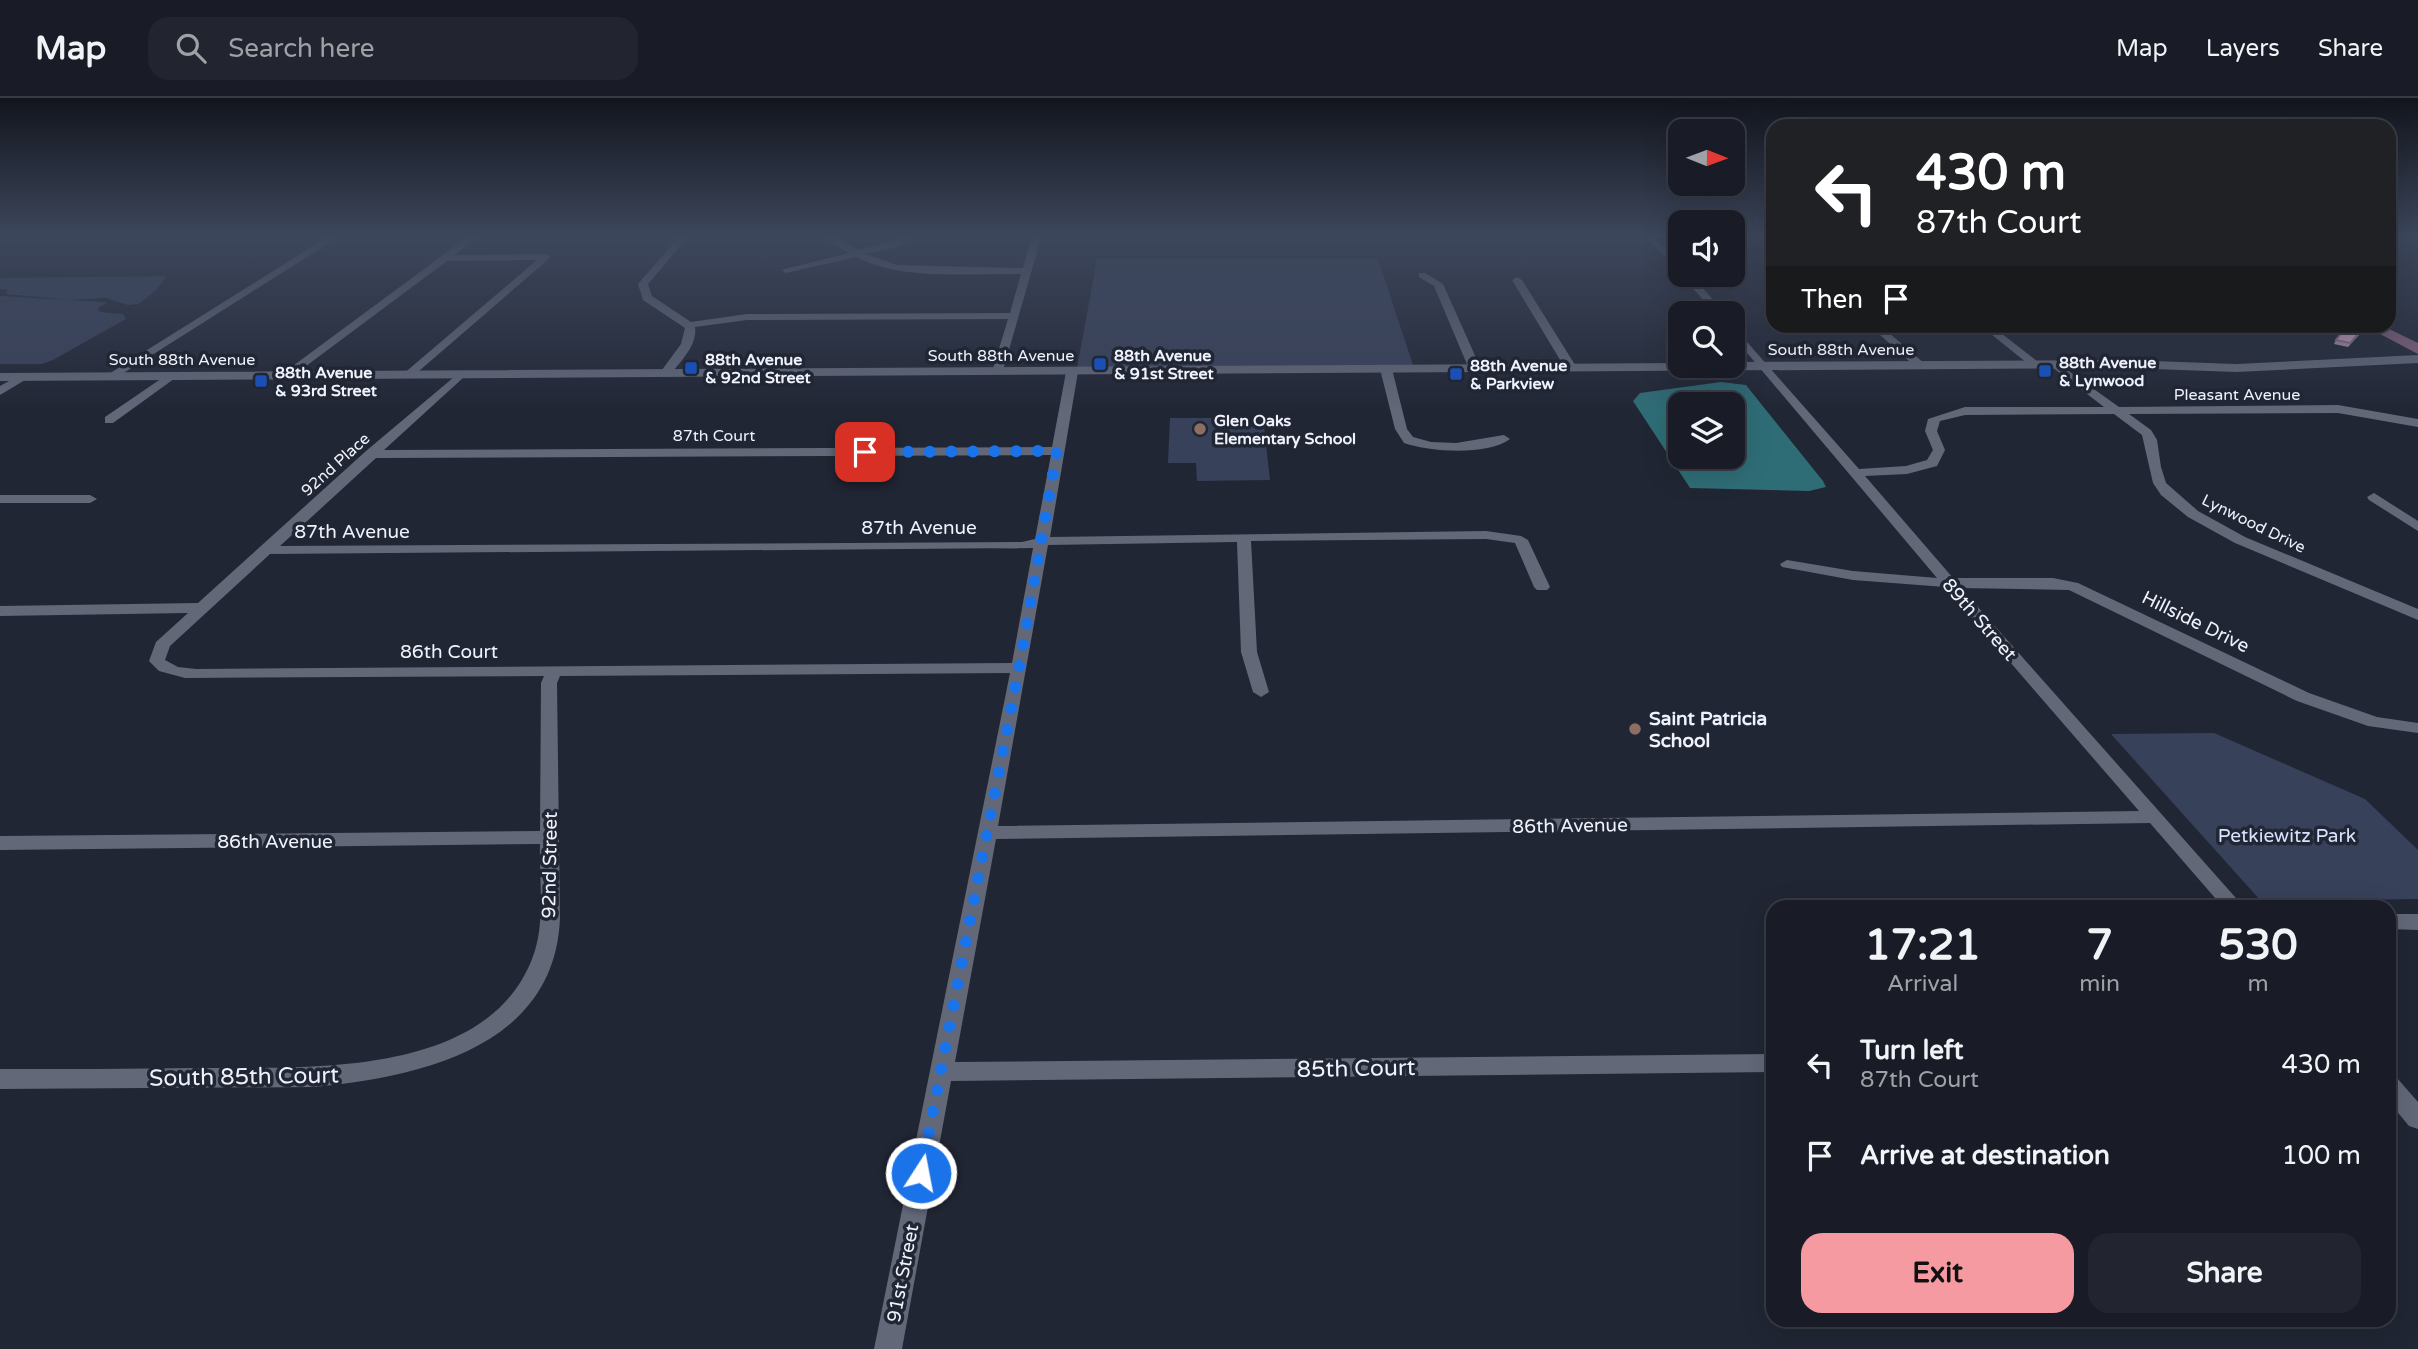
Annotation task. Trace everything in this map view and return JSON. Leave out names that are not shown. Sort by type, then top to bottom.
[{"type":"main road","points":[[2396,329],[2418,340]]},
{"type":"main road","points":[[2385,333],[2418,351]]},
{"type":"street","points":[[110,377],[239,296]]},
{"type":"street","points":[[286,376],[394,296]]},
{"type":"street","points":[[408,375],[500,296]]},
{"type":"street","points":[[645,296],[690,325],[691,340],[665,374]]},
{"type":"street","points":[[998,372],[1020,296]]},
{"type":"street","points":[[1443,296],[1475,369]]},
{"type":"street","points":[[1527,296],[1571,368]]},
{"type":"street","points":[[690,325],[747,317],[1014,316]]},
{"type":"street","points":[[1883,333],[1921,366]]},
{"type":"street","points":[[1995,333],[2036,365]]},
{"type":"street","name":"89th Street","points":[[1745,342],[1950,584],[2228,900]]},
{"type":"street","name":"South 88th Avenue","points":[[2127,364],[2147,360],[2418,351]]},
{"type":"street","name":"South 88th Avenue","points":[[0,377],[2127,364],[2161,367],[2301,365],[2418,359]]},
{"type":"street","name":"Lynwood Drive","points":[[2056,365],[2152,439],[2155,475],[2166,491],[2192,514],[2246,542],[2418,615]]},
{"type":"street","points":[[1386,369],[1401,429],[1408,440],[1432,445],[1481,445],[1504,439]]},
{"type":"street","name":"91st Street","points":[[888,1349],[1019,668],[1072,372]]},
{"type":"street","name":"92nd Place","points":[[202,608],[460,375]]},
{"type":"street","points":[[109,420],[172,376]]},
{"type":"street","points":[[0,391],[24,377]]},
{"type":"street","name":"Pleasant Avenue","points":[[1854,472],[1907,470],[1932,463],[1939,450],[1931,424],[1934,419],[1952,413],[2337,409],[2417,423]]},
{"type":"street","name":"87th Court","points":[[371,454],[1057,451]]},
{"type":"street","points":[[2374,497],[2418,527]]},
{"type":"street","points":[[0,499],[90,499]]},
{"type":"street","name":"87th Avenue","points":[[265,550],[1008,546],[1060,539],[1486,535],[1521,540],[1542,587]]},
{"type":"street","points":[[1244,537],[1249,652],[1261,692]]},
{"type":"street","name":"Hillside Drive","points":[[1787,564],[1872,580],[1950,584],[2053,583],[2073,586],[2373,730],[2418,728]]},
{"type":"street","points":[[0,611],[202,608]]},
{"type":"street","name":"86th Court","points":[[202,608],[162,645],[156,661],[161,666],[168,670],[196,674],[1019,668]]},
{"type":"street","name":"92nd Street","points":[[480,1034],[504,1016],[520,998],[542,963],[548,932],[549,683],[554,672]]},
{"type":"street","name":"86th Avenue","points":[[986,833],[2154,817]]},
{"type":"street","name":"86th Avenue","points":[[0,843],[550,836]]},
{"type":"street","points":[[2396,922],[2418,922]]},
{"type":"street","name":"South 85th Court","points":[[0,1079],[314,1077],[357,1074],[422,1061],[480,1034]]},
{"type":"street","name":"85th Court","points":[[940,1072],[1766,1063]]},
{"type":"street","points":[[2396,1093],[2418,1119]]},
{"type":"green space","points":[[0,296],[103,302],[107,303],[98,308],[100,312],[123,314],[126,319],[42,364],[0,364]]},
{"type":"green space","points":[[32,296],[148,296],[139,304],[128,305],[106,298],[69,300]]},
{"type":"green space","points":[[1090,296],[1390,296],[1413,365],[1077,368]]},
{"type":"green space","points":[[1170,418],[1263,418],[1270,480],[1197,481],[1196,463],[1168,463]]},
{"type":"green space","name":"Petkiewitz Park","points":[[2214,733],[2365,799],[2418,850],[2418,899],[2260,900],[2111,734]]},
{"type":"shaded area","points":[[1721,382],[1746,385],[1826,487],[1809,491],[1690,488],[1678,469],[1745,469],[1745,392],[1668,392],[1668,454],[1633,401],[1640,393]]},
{"type":"building","points":[[2341,333],[2359,333],[2350,343],[2336,340]]},
{"type":"place","name":"88th Avenue & 91st Street","points":[[1100,364]]},
{"type":"place","name":"88th Avenue & 92nd Street","points":[[691,368]]},
{"type":"place","name":"88th Avenue & Lynwood","points":[[2045,371]]},
{"type":"place","name":"88th Avenue & Parkview","points":[[1456,374]]},
{"type":"place","name":"88th Avenue & 93rd Street","points":[[261,381]]},
{"type":"place","name":"Glen Oaks Elementary School","points":[[1200,429]]},
{"type":"place","name":"Saint Patricia School","points":[[1635,729]]},
{"type":"route","points":[[865,452],[1057,451],[1019,668],[921,1173]]}]
